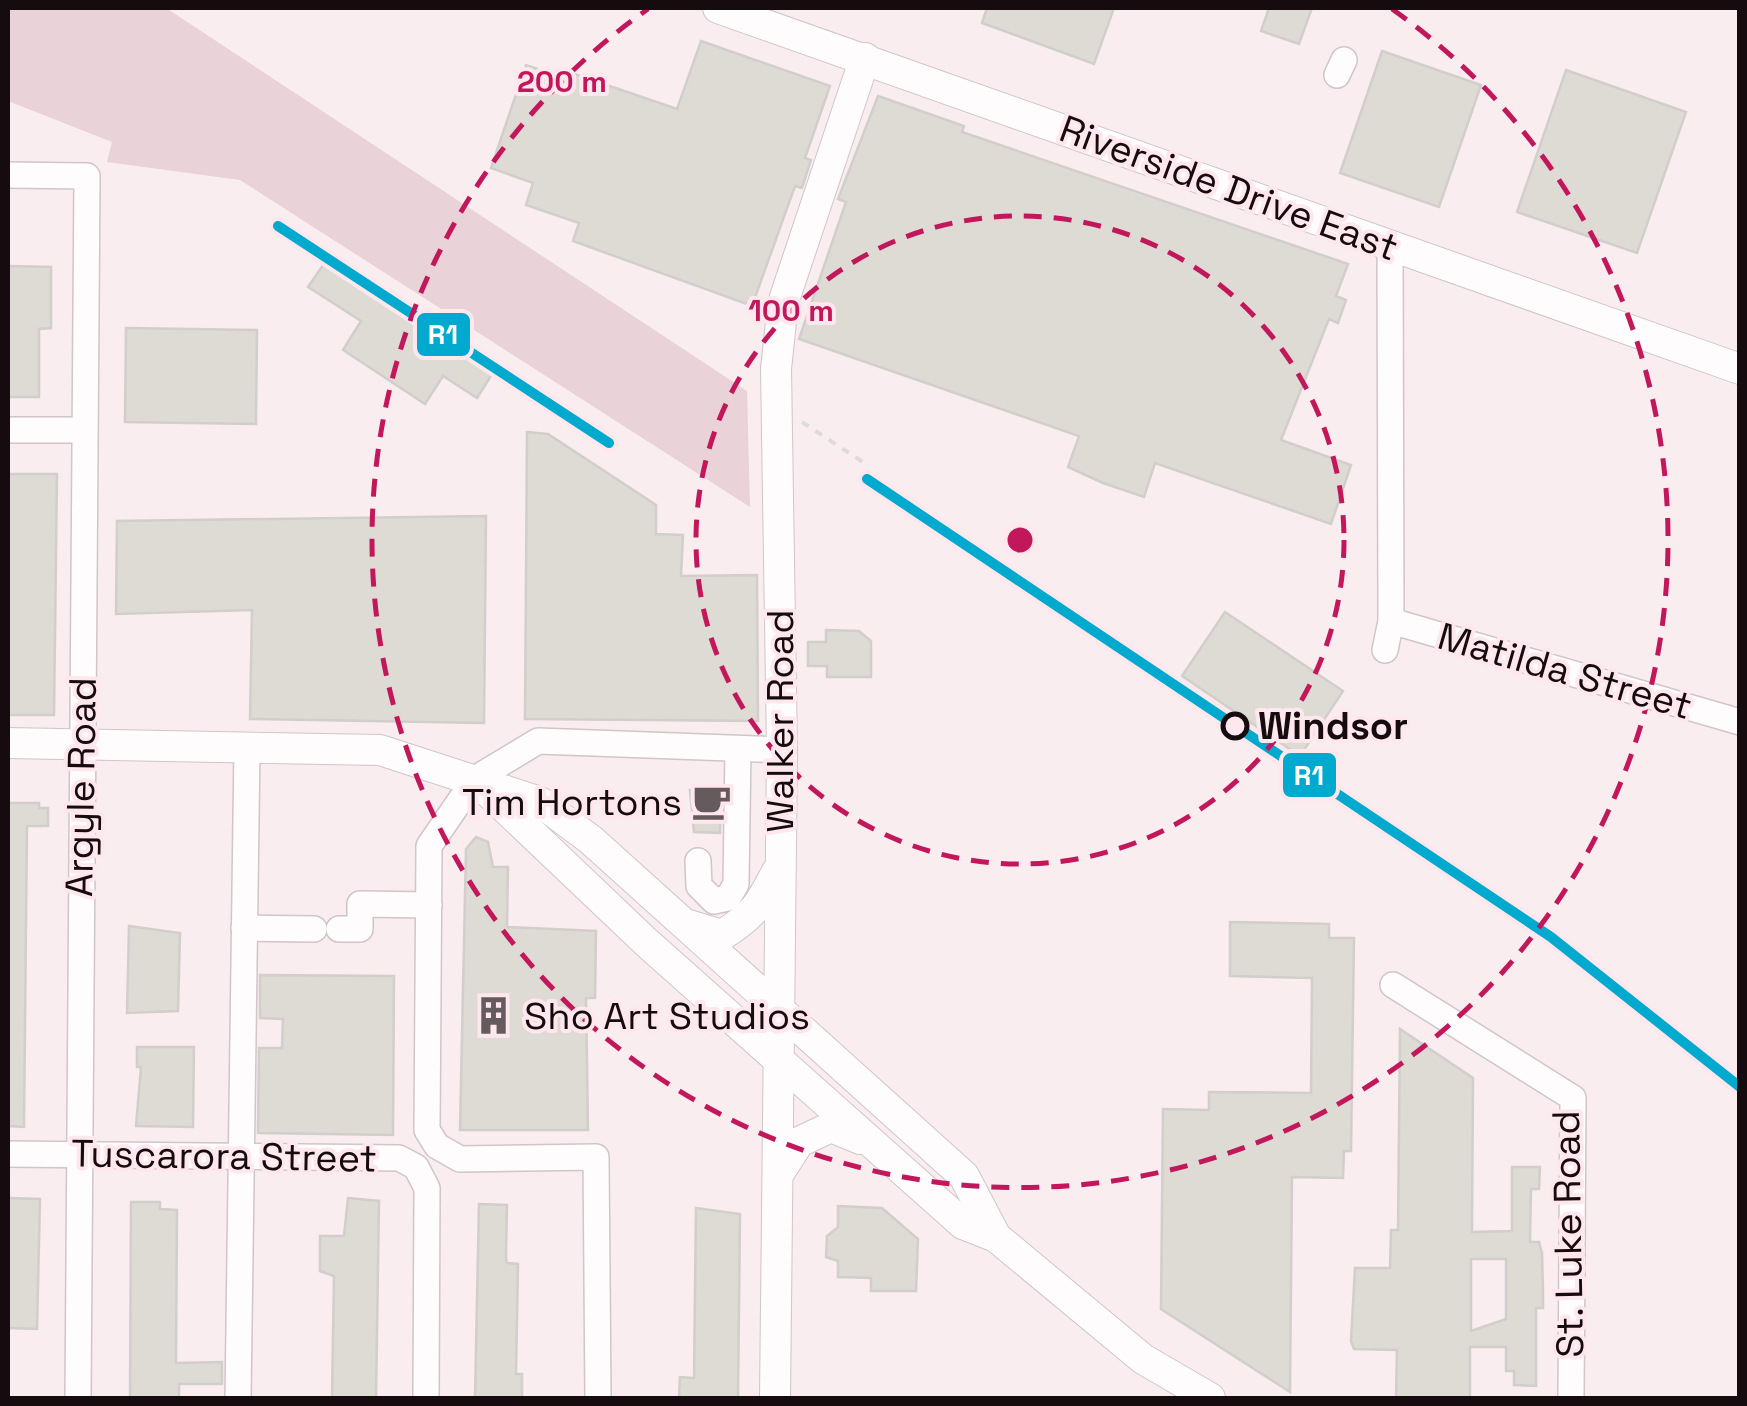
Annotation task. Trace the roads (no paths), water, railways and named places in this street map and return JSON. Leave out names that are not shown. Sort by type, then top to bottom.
[{"type":"main road","name":"Riverside Drive East","points":[[718,8],[1740,368]]},
{"type":"main road","name":"Walker Road","points":[[775,1398],[782,750],[775,386],[780,317],[864,58]]},
{"type":"main road","points":[[8,743],[380,750],[476,778],[540,802],[591,840],[964,1176],[996,1237]]},
{"type":"main road","points":[[476,778],[646,942],[963,1224],[996,1237],[1143,1359],[1210,1398]]},
{"type":"main road","points":[[685,924],[722,934],[754,916],[780,866]]},
{"type":"main road","points":[[778,1176],[799,1142],[831,1127],[875,1146]]},
{"type":"street","name":"Argyle Road","points":[[8,174],[87,176],[78,1398]]},
{"type":"street","points":[[1385,650],[1392,621],[1390,245]]},
{"type":"street","points":[[8,430],[84,430]]},
{"type":"street","name":"Matilda Street","points":[[1392,621],[1740,722]]},
{"type":"street","points":[[244,928],[360,929],[360,904],[429,905],[430,846],[476,778],[538,741],[782,750]]},
{"type":"street","points":[[238,1398],[247,747]]},
{"type":"street","points":[[698,861],[698,886],[714,901],[728,898],[736,884],[738,748]]},
{"type":"street","name":"Tuscarora Street","points":[[429,905],[427,1130],[438,1146],[460,1159],[596,1157],[598,1398]]},
{"type":"street","name":"St. Luke Road","points":[[1394,984],[1573,1098],[1571,1398]]},
{"type":"street","name":"Tuscarora Street","points":[[8,1154],[398,1158],[416,1167],[427,1188],[426,1398]]},
{"type":"railway","points":[[278,226],[609,443]]},
{"type":"railway","points":[[867,479],[1238,728]]},
{"type":"place","name":"Windsor","points":[[1235,726]]},
{"type":"place","name":"Tim Hortons","points":[[712,802]]},
{"type":"place","name":"Sho Art Studios","points":[[494,1016]]}]
